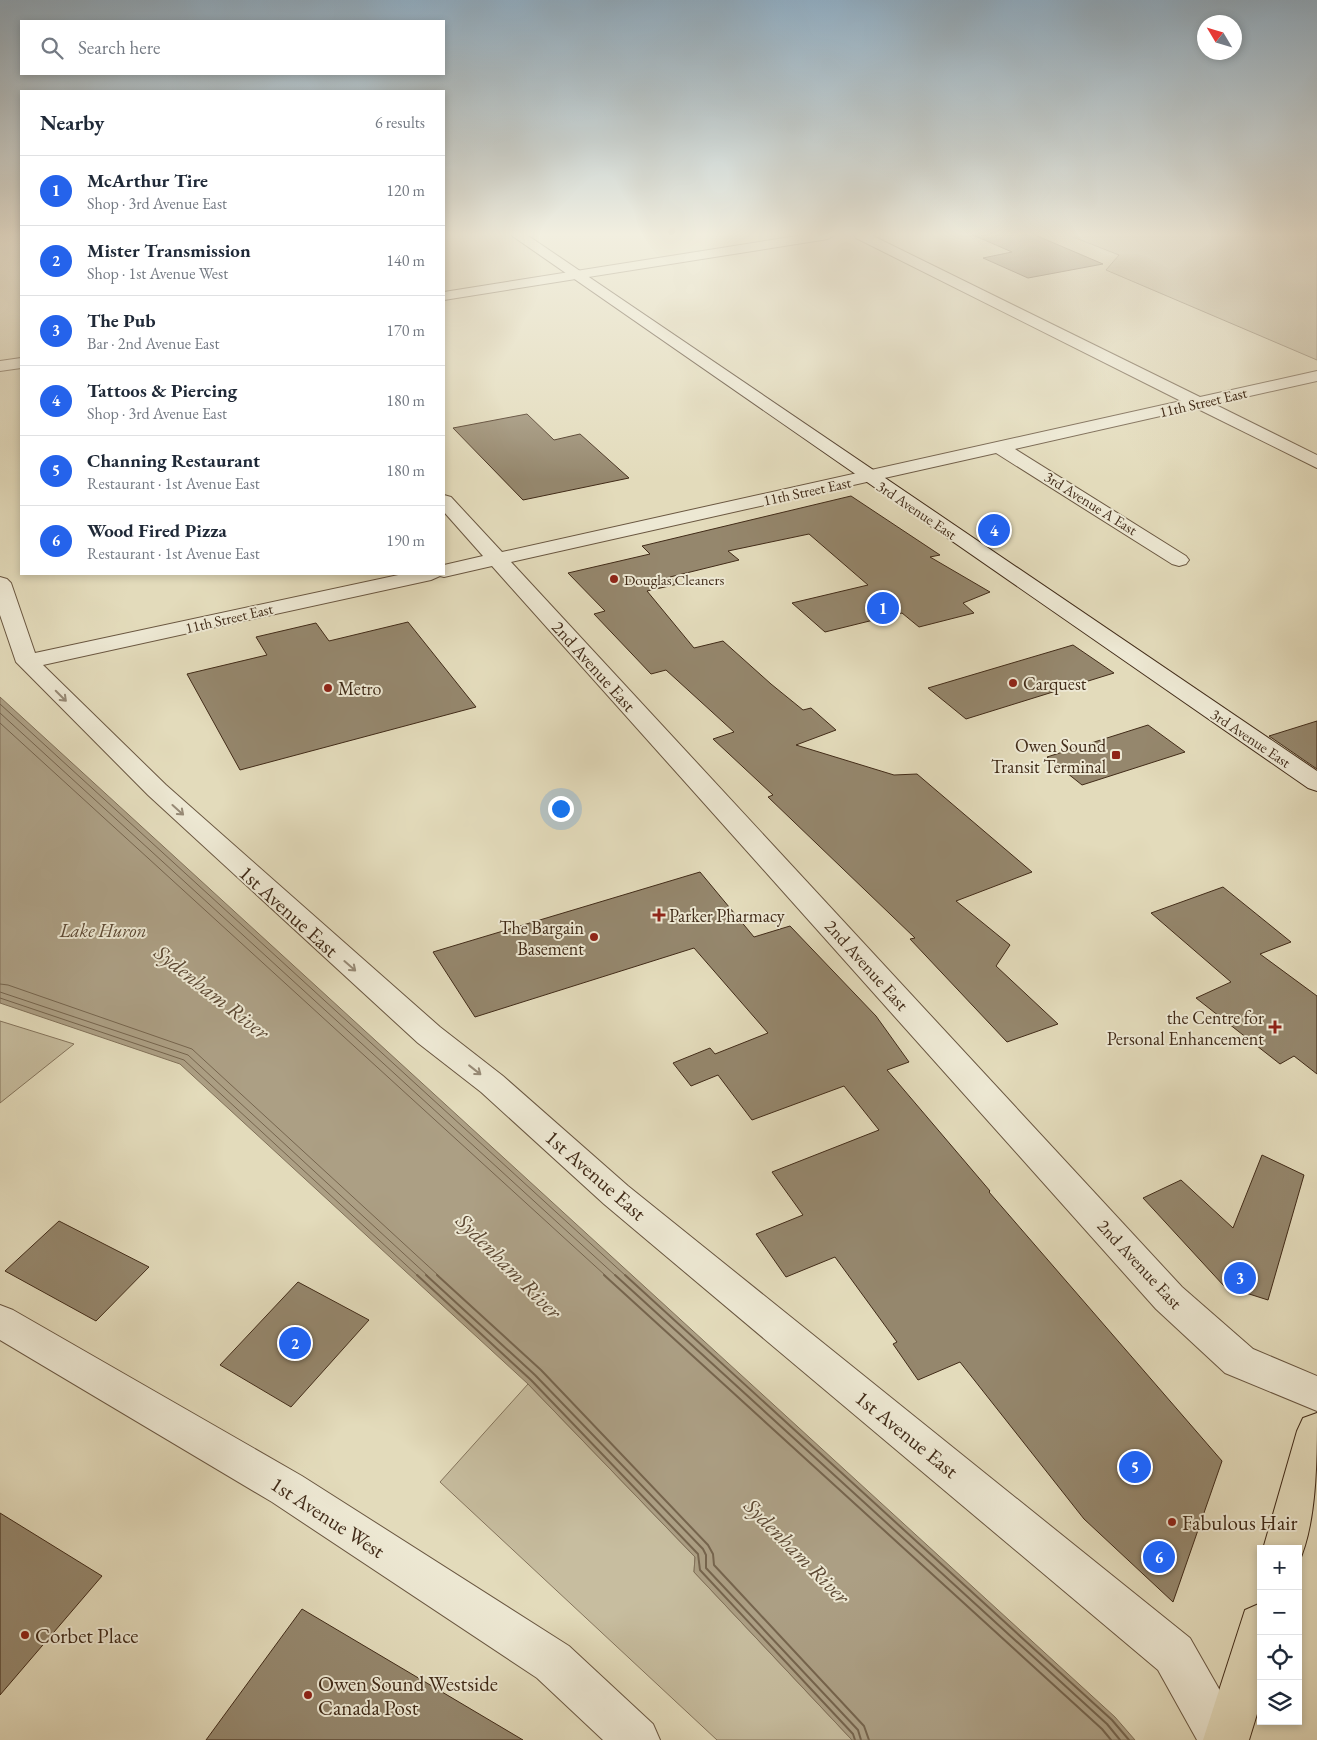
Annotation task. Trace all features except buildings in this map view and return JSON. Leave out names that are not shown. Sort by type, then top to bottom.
[{"type":"main road","points":[[1285,1545],[1317,1431]]},
{"type":"main road","points":[[1225,1740],[1258,1635]]},
{"type":"street","name":"3rd Avenue East","points":[[636,316],[1317,783]]},
{"type":"street","points":[[1024,316],[1317,462]]},
{"type":"street","points":[[0,366],[20,363]]},
{"type":"street","name":"11th Street East","points":[[445,571],[1317,376]]},
{"type":"street","name":"3rd Avenue A East","points":[[1001,448],[1180,560]]},
{"type":"street","name":"2nd Avenue East","points":[[445,502],[1169,1298],[1239,1361],[1317,1394]]},
{"type":"street","name":"11th Street East","points":[[15,646],[425,575]]},
{"type":"street","name":"1st Avenue East","points":[[0,583],[15,646],[157,790],[429,1035],[492,1084],[616,1195],[1174,1654],[1225,1740]]},
{"type":"street","name":"1st Avenue West","points":[[0,1321],[287,1489],[553,1662],[637,1740]]},
{"type":"shaded area","points":[[1214,316],[1317,316],[1317,360]]},
{"type":"shaded area","points":[[0,1021],[74,1044],[0,1103]]},
{"type":"shaded area","points":[[528,1384],[695,1557],[694,1572],[852,1740],[717,1740],[440,1482]]},
{"type":"water","name":"Lake Huron","points":[[0,697],[1115,1717],[1135,1740],[852,1740],[694,1572],[695,1557],[528,1384],[180,1064],[0,1003]]},
{"type":"place","name":"Tattoos & Piercing","points":[[994,530]]},
{"type":"place","name":"Douglas Cleaners","points":[[614,579]]},
{"type":"place","name":"McArthur Tire","points":[[883,608]]},
{"type":"place","name":"Carquest","points":[[1013,683]]},
{"type":"place","name":"Metro","points":[[328,688]]},
{"type":"place","name":"Owen Sound Transit Terminal","points":[[1116,755]]},
{"type":"place","name":"Parker Pharmacy","points":[[659,915]]},
{"type":"place","name":"The Bargain Basement","points":[[594,937]]},
{"type":"place","name":"the Centre for Personal Enhancement","points":[[1275,1027]]},
{"type":"place","name":"The Pub","points":[[1240,1278]]},
{"type":"place","name":"Mister Transmission","points":[[295,1343]]},
{"type":"place","name":"Channing Restaurant","points":[[1135,1467]]},
{"type":"place","name":"Fabulous Hair","points":[[1172,1522]]},
{"type":"place","name":"Wood Fired Pizza","points":[[1159,1557]]},
{"type":"place","name":"Corbet Place","points":[[25,1635]]},
{"type":"place","name":"Owen Sound Westside Canada Post","points":[[308,1695]]},
{"type":"water label","name":"Sydenham River","points":[[212,992]]},
{"type":"water label","name":"Sydenham River","points":[[509,1266]]},
{"type":"water label","name":"Sydenham River","points":[[797,1551]]}]
